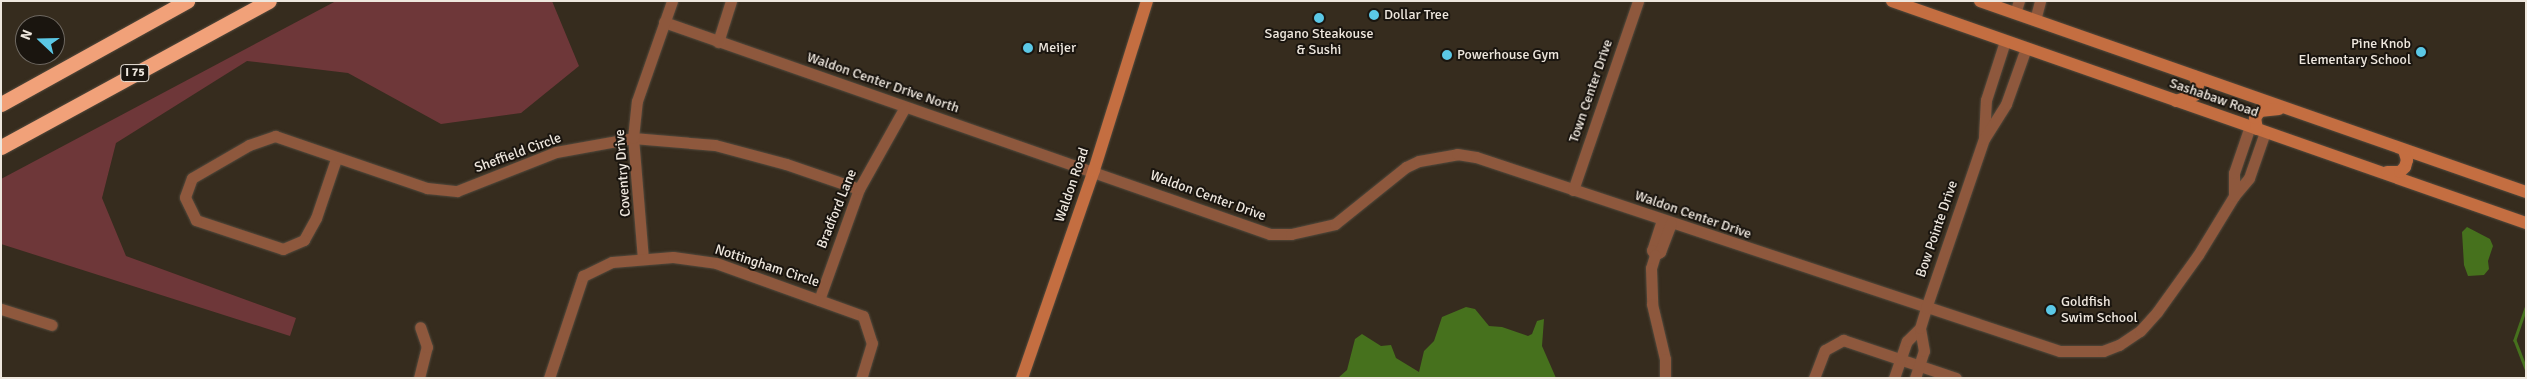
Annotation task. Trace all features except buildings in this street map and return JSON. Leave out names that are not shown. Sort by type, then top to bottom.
[{"type":"highway","points":[[1,104],[187,1]]},
{"type":"highway","name":"I 75","points":[[1,146],[269,1]]},
{"type":"main road","name":"Waldon Road","points":[[1022,378],[1094,170],[1147,1]]},
{"type":"main road","name":"Sashabaw Road","points":[[1892,1],[2526,223]]},
{"type":"main road","name":"Sashabaw Road","points":[[1980,1],[2017,7],[2034,20],[2526,192]]},
{"type":"main road","points":[[2176,101],[2195,95],[2198,85],[2195,77]]},
{"type":"main road","points":[[2257,129],[2255,118],[2262,110],[2290,110]]},
{"type":"main road","points":[[2380,172],[2403,170],[2407,160],[2404,150]]},
{"type":"street","name":"Coventry Drive","points":[[643,259],[633,138],[637,101],[672,1]]},
{"type":"street","points":[[718,42],[731,1]]},
{"type":"street","name":"Town Center Drive","points":[[1574,190],[1638,1]]},
{"type":"street","points":[[2034,20],[2040,1]]},
{"type":"street","name":"Waldon Center Drive North","points":[[664,22],[905,107],[1094,170]]},
{"type":"street","name":"Bow Pointe Drive","points":[[1984,139],[1986,100],[2005,41]]},
{"type":"street","name":"Bow Pointe Drive","points":[[1894,378],[1907,341],[1920,328],[1984,139],[2006,104],[2026,48]]},
{"type":"street","name":"Bradford Lane","points":[[819,300],[859,189],[905,107]]},
{"type":"street","name":"Waldon Center Drive","points":[[1094,170],[1273,234],[1309,232],[1335,224],[1406,167],[1435,157],[1457,154],[1476,157],[1666,222],[2060,351],[2103,351],[2119,345],[2140,331],[2157,312],[2198,255],[2234,196],[2249,178],[2257,129]]},
{"type":"street","name":"Waldon Center Drive","points":[[2234,196],[2234,173],[2257,129]]},
{"type":"street","name":"Sheffield Circle","points":[[336,159],[316,218],[304,240],[283,249],[196,220],[185,197],[192,178],[249,145],[275,136],[336,159],[427,188],[457,191],[556,152],[633,138],[714,145],[786,164],[859,189]]},
{"type":"street","points":[[1665,378],[1665,359],[1652,304],[1651,268],[1655,255],[1660,252],[1666,222]]},
{"type":"street","name":"Nottingham Circle","points":[[549,378],[583,276],[612,262],[673,257],[716,263],[863,316],[870,328],[872,342],[861,378]]},
{"type":"street","points":[[1,309],[52,325]]},
{"type":"street","points":[[419,378],[427,347],[420,327]]},
{"type":"street","name":"Bow Pointe Drive","points":[[1916,378],[1925,346],[1920,328]]},
{"type":"street","points":[[1814,378],[1824,350],[1836,341],[1846,341],[1956,378]]},
{"type":"shaded area","points":[[336,1],[552,1],[579,66],[521,113],[441,124],[348,73],[247,61],[116,143],[102,198],[126,256],[296,318],[290,336],[1,244],[1,179]]},
{"type":"shaded area","points":[[2467,227],[2490,239],[2493,246],[2488,261],[2489,269],[2484,275],[2468,276],[2464,265],[2462,232]]},
{"type":"shaded area","points":[[1466,307],[1475,309],[1489,326],[1502,327],[1528,336],[1532,334],[1537,321],[1544,319],[1542,346],[1556,378],[1338,378],[1347,370],[1355,339],[1362,334],[1381,346],[1391,345],[1396,358],[1419,372],[1424,351],[1434,341],[1442,317]]},
{"type":"waterway","points":[[2526,308],[2515,340],[2526,369]]},
{"type":"place","name":"Dollar Tree","points":[[1374,15]]},
{"type":"place","name":"Sagano Steakouse & Sushi","points":[[1319,18]]},
{"type":"place","name":"Meijer","points":[[1028,48]]},
{"type":"place","name":"Pine Knob Elementary School","points":[[2421,52]]},
{"type":"place","name":"Powerhouse Gym","points":[[1447,55]]},
{"type":"place","name":"Goldfish Swim School","points":[[2051,310]]}]
